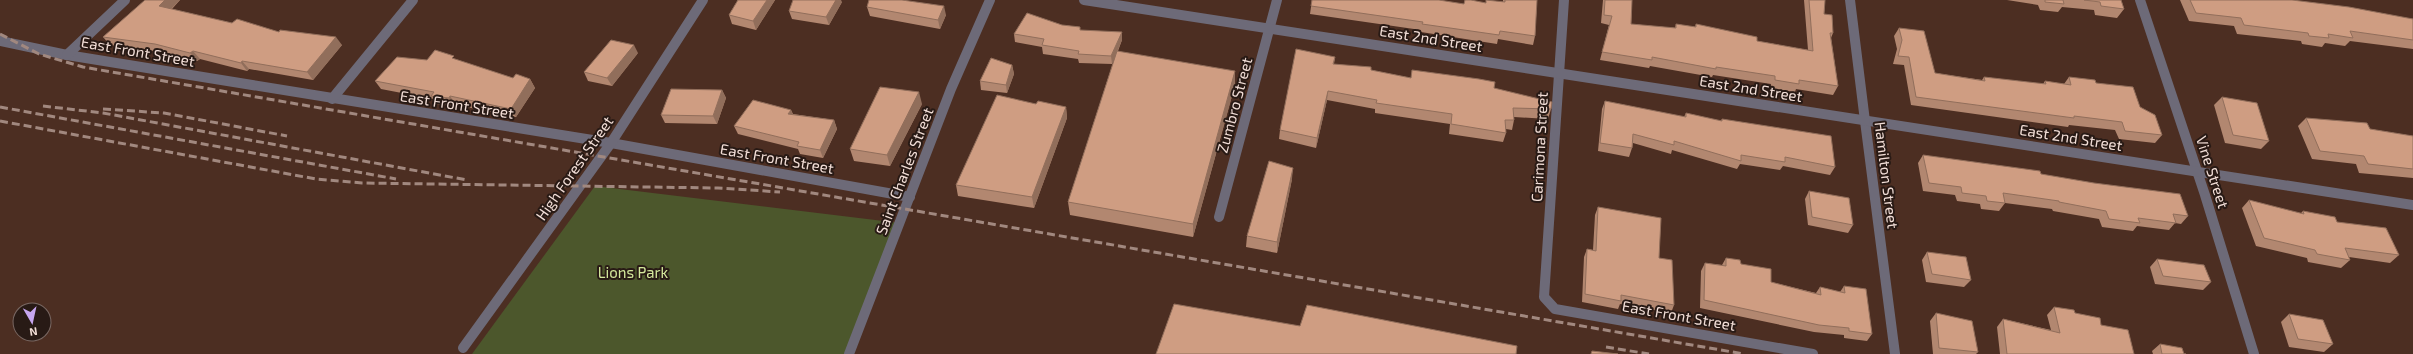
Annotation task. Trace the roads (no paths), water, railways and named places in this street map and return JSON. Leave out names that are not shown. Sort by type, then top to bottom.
[{"type":"street","points":[[67,55],[125,0]]},
{"type":"street","points":[[332,99],[413,0]]},
{"type":"street","name":"High Forest Street","points":[[463,348],[612,143],[703,0]]},
{"type":"street","name":"Saint Charles Street","points":[[849,354],[952,89],[990,0]]},
{"type":"street","name":"East 2nd Street","points":[[1084,0],[1865,122],[2413,205]]},
{"type":"street","name":"Zumbro Street","points":[[1220,217],[1277,0]]},
{"type":"street","name":"Carimona Street","points":[[1544,297],[1564,0]]},
{"type":"street","name":"Hamilton Street","points":[[1850,0],[1895,354]]},
{"type":"street","name":"Vine Street","points":[[2140,0],[2198,172],[2254,354]]},
{"type":"street","name":"East Front Street","points":[[0,41],[67,55],[612,143],[910,197]]},
{"type":"street","name":"East Front Street","points":[[1544,297],[1555,309],[1813,354]]},
{"type":"railway","points":[[0,34],[39,54],[83,67],[1744,354]]},
{"type":"railway","points":[[43,106],[103,113],[467,180]]},
{"type":"railway","points":[[0,107],[396,179]]},
{"type":"railway","points":[[103,109],[164,113],[287,136]]},
{"type":"railway","points":[[0,121],[316,179],[362,183],[718,188],[780,192]]},
{"type":"railway","points":[[1606,347],[1649,354]]},
{"type":"park label","name":"Lions Park","points":[[633,272]]}]
